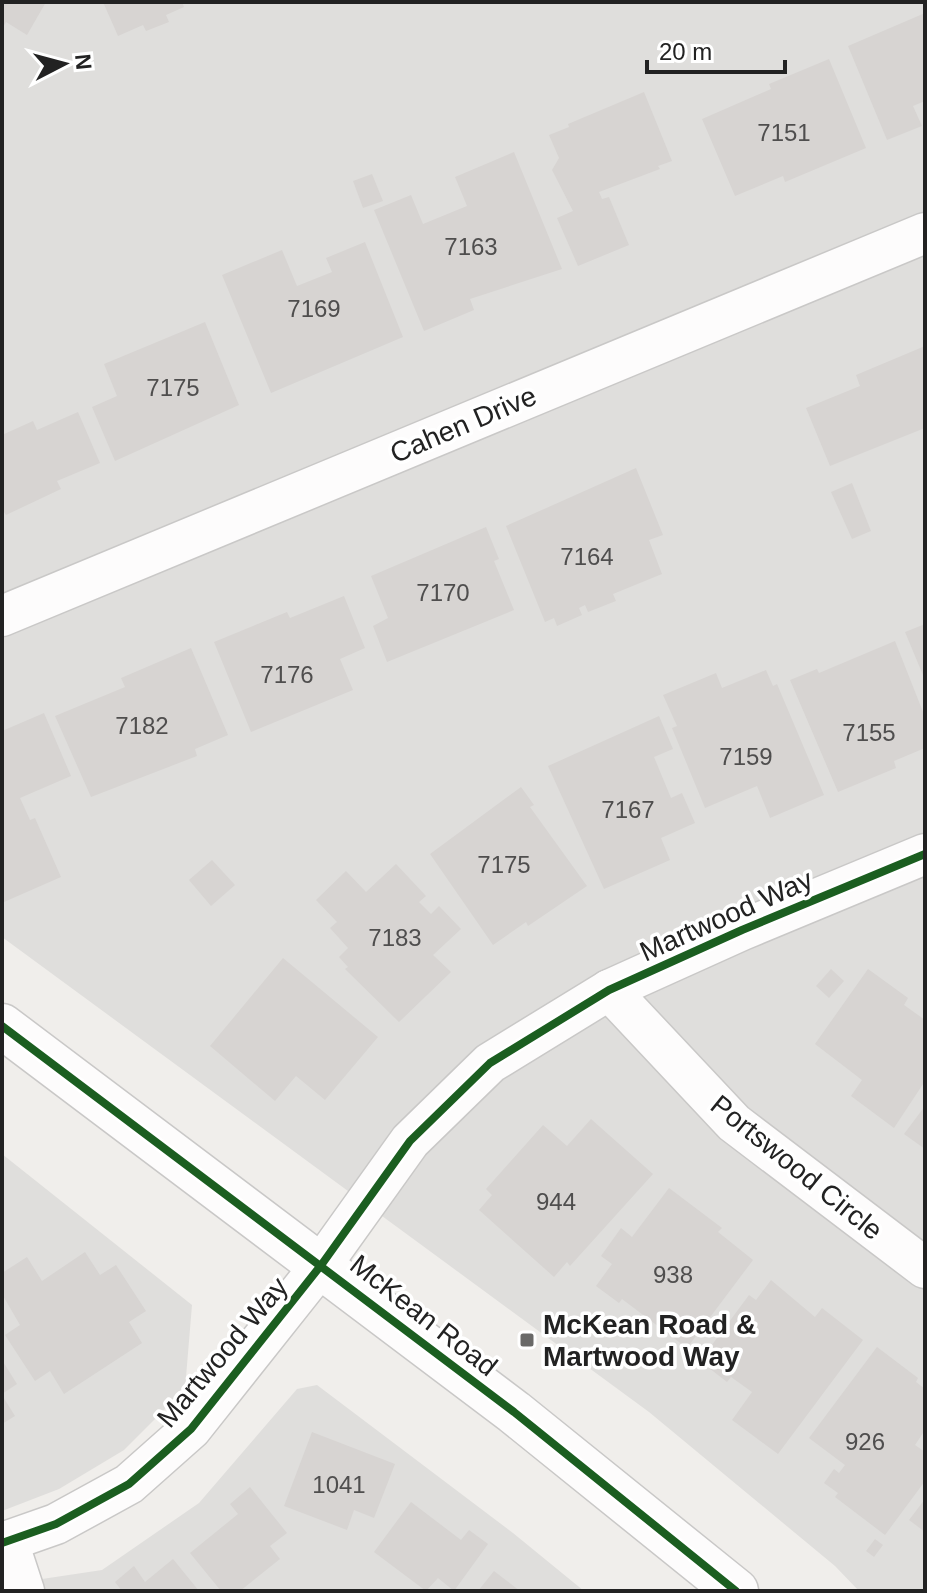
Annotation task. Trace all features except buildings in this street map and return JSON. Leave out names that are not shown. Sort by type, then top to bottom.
[{"type":"street","name":"Cahen Drive","points":[[2,616],[925,233]]},
{"type":"street","name":"Martwood Way","points":[[5,1543],[56,1524],[129,1484],[191,1429],[322,1264],[410,1141],[490,1063],[609,990],[742,930],[925,854]]},
{"type":"street","name":"Portswood Circle","points":[[609,990],[734,1123],[925,1268]]},
{"type":"street","name":"McKean Road","points":[[2,1026],[322,1264],[514,1412],[736,1591]]},
{"type":"street","points":[[5,1543],[24,1591]]},
{"type":"shaded area","points":[[2,2],[925,2],[925,1591],[859,1591],[835,1566],[649,1412],[2,937]]},
{"type":"shaded area","points":[[2,1154],[192,1305],[185,1389],[124,1450],[59,1489],[2,1511]]},
{"type":"shaded area","points":[[317,1385],[513,1533],[584,1591],[2,1591],[2,1585],[102,1570],[199,1503],[297,1389]]},
{"type":"cycle path","points":[[2,1543],[56,1524],[129,1484],[191,1429],[322,1264],[410,1141],[490,1063],[609,990],[742,930],[925,854]]},
{"type":"cycle path","points":[[2,1026],[514,1412],[736,1591]]},
{"type":"place","name":"McKean Road & Martwood Way","points":[[527,1340]]}]
